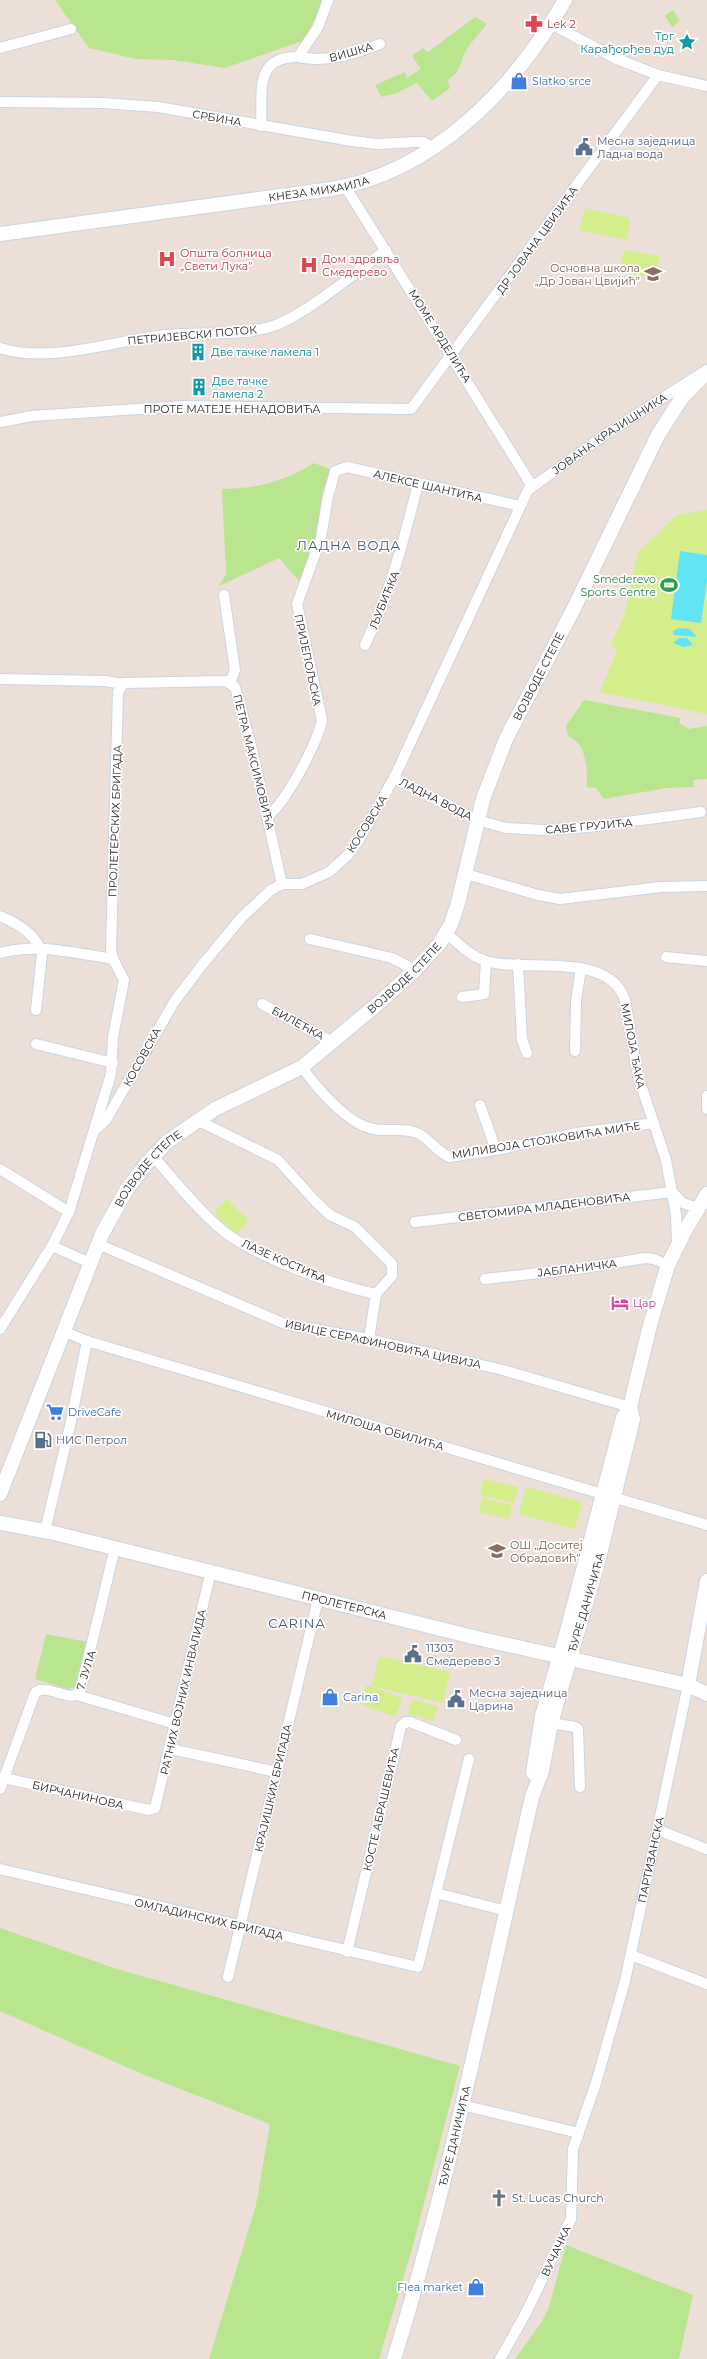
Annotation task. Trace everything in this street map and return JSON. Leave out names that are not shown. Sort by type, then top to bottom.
[{"type":"street","points":[[298,57],[318,27],[328,0]]},
{"type":"street","name":"КНЕЗА МИХАИЛА","points":[[1,232],[345,186],[398,167],[432,147],[482,110],[551,24],[565,0]]},
{"type":"street","points":[[551,24],[617,59],[658,75],[707,86]]},
{"type":"street","points":[[0,48],[71,30]]},
{"type":"street","name":"ВИШКА","points":[[261,126],[263,81],[267,67],[276,60],[298,57],[317,60],[334,59],[380,44]]},
{"type":"street","name":"ДР ЈОВАНА ЦВИЈИЋА","points":[[416,405],[658,75]]},
{"type":"street","name":"СРБИНА","points":[[0,102],[103,103],[145,106],[352,142],[378,144],[423,142],[432,147]]},
{"type":"street","name":"МОМЕ АРДЕЛИЋА","points":[[345,186],[452,354],[532,486]]},
{"type":"street","name":"ПЕТРИЈЕВСКИ ПОТОК","points":[[0,348],[12,352],[42,355],[166,335],[220,334],[260,330],[277,325],[297,314],[386,250]]},
{"type":"street","name":"ЈОВАНА КРАЈИШНИКА","points":[[520,506],[528,490],[532,486],[685,382],[701,373],[706,372]]},
{"type":"street","name":"ВОЈВОДЕ СТЕПЕ","points":[[0,1494],[98,1244],[121,1199],[153,1156],[167,1142],[197,1120],[302,1067],[334,1043],[415,970],[434,951],[446,933],[458,903],[466,874],[477,820],[492,772],[504,744],[573,610],[650,450],[672,412],[706,372]]},
{"type":"street","name":"ПРОТЕ МАТЕЈЕ НЕНАДОВИЋА","points":[[0,422],[32,416],[184,406],[406,411],[416,405]]},
{"type":"street","name":"АЛЕКСЕ ШАНТИЋА","points":[[337,470],[347,467],[520,506]]},
{"type":"street","name":"ПРИЈЕПОЉСКА","points":[[267,817],[276,810],[295,779],[320,730],[322,720],[297,604],[318,545],[331,481],[337,470]]},
{"type":"street","name":"ЉУБИЋКА","points":[[365,645],[382,610],[399,561],[418,484]]},
{"type":"street","name":"КОСОВСКА","points":[[94,1131],[106,1120],[154,1034],[202,965],[251,907],[271,890],[282,884],[302,884],[329,872],[339,864],[359,840],[394,778],[520,506]]},
{"type":"street","name":"ПЕТРА МАКСИМОВИЋА","points":[[224,595],[235,670],[230,683],[238,695],[282,884]]},
{"type":"street","points":[[0,679],[105,681],[123,684],[130,682],[230,683]]},
{"type":"street","name":"ПРОЛЕТЕРСКИХ БРИГАДА","points":[[113,1062],[113,1037],[124,980],[113,959],[118,692],[123,684]]},
{"type":"street","name":"ЛАДНА ВОДА","points":[[394,778],[477,820]]},
{"type":"street","name":"САВЕ ГРУЈИЋА","points":[[477,820],[506,828],[543,830],[589,827],[701,812]]},
{"type":"street","points":[[466,874],[538,895],[560,898],[661,887],[707,886]]},
{"type":"street","points":[[0,916],[19,925],[41,948],[42,954],[36,1010]]},
{"type":"street","name":"МИЛОЈА ЂАКА","points":[[446,933],[486,961],[581,968],[609,979],[619,986],[622,993],[638,1076],[662,1143],[676,1214],[677,1246]]},
{"type":"street","points":[[310,939],[392,958],[415,970]]},
{"type":"street","points":[[0,953],[20,948],[41,948],[113,959]]},
{"type":"street","points":[[666,956],[707,961]]},
{"type":"street","points":[[462,997],[484,994],[486,961]]},
{"type":"street","points":[[518,964],[522,1039],[526,1053]]},
{"type":"street","points":[[575,1051],[576,1001],[581,968]]},
{"type":"street","name":"БИЛЕЋКА","points":[[262,1004],[334,1043]]},
{"type":"street","points":[[36,1044],[113,1062]]},
{"type":"street","name":"КОСОВСКА","points":[[0,1329],[52,1246],[69,1212],[113,1062]]},
{"type":"street","name":"МИЛИВОЈА СТОЈКОВИЋА МИЋЕ","points":[[302,1067],[319,1089],[335,1104],[365,1126],[372,1129],[402,1130],[418,1133],[448,1157],[496,1150],[577,1134],[654,1123]]},
{"type":"street","points":[[707,1096],[707,1109]]},
{"type":"street","points":[[480,1105],[496,1150]]},
{"type":"street","points":[[197,1120],[278,1160],[330,1214],[355,1227],[392,1264],[392,1276],[376,1294],[369,1339]]},
{"type":"street","name":"ЛАЗЕ КОСТИЋА","points":[[153,1156],[207,1216],[236,1240],[328,1280],[376,1294]]},
{"type":"street","points":[[0,1170],[69,1212]]},
{"type":"street","points":[[672,1192],[684,1203],[698,1208]]},
{"type":"street","name":"СВЕТОМИРА МЛАДЕНОВИЋА","points":[[415,1222],[672,1192]]},
{"type":"street","name":"ЂУРЕ ДАНИЧИЋА","points":[[532,1797],[542,1771],[565,1658],[609,1495],[633,1420],[630,1407],[652,1318],[668,1265],[677,1246],[707,1194]]},
{"type":"street","name":"ИВИЦЕ СЕРАФИНОВИЋА ЦИВИЈА","points":[[98,1244],[285,1324],[369,1339],[503,1370],[630,1407]]},
{"type":"street","points":[[52,1246],[90,1263]]},
{"type":"street","name":"ЈАБЛАНИЧКА","points":[[485,1279],[584,1268],[646,1258],[654,1259],[668,1265]]},
{"type":"street","name":"МИЛОША ОБИЛИЋА","points":[[64,1331],[87,1342],[707,1525]]},
{"type":"street","points":[[45,1531],[70,1426],[87,1342]]},
{"type":"street","name":"ПРОЛЕТЕРСКА","points":[[0,1523],[45,1531],[211,1571],[318,1599],[565,1658],[688,1685],[707,1694]]},
{"type":"street","name":"7. ЈУЛА","points":[[0,1789],[35,1693],[45,1690],[78,1695],[85,1676],[115,1548]]},
{"type":"street","name":"РАТНИХ ВОЈНИХ ИНВАЛИДА","points":[[153,1810],[158,1804],[211,1571]]},
{"type":"street","name":"ПАРТИЗАНСКА","points":[[579,2133],[596,2083],[631,1955],[688,1685],[707,1582]]},
{"type":"street","name":"КРАЈИШКИХ БРИГАДА","points":[[228,1977],[242,1926],[318,1599]]},
{"type":"street","name":"ЂУРЕ ДАНИЧИЋА","points":[[394,2359],[414,2295],[462,2105],[507,1911],[532,1797],[539,1727],[565,1658]]},
{"type":"street","points":[[78,1695],[175,1724]]},
{"type":"street","name":"КОСТЕ АБРАШЕВИЋА","points":[[347,1952],[401,1726],[406,1722],[410,1722],[456,1740]]},
{"type":"street","points":[[551,1723],[575,1727],[578,1729],[580,1787]]},
{"type":"street","points":[[171,1748],[277,1772]]},
{"type":"street","points":[[469,1759],[436,1893],[507,1911]]},
{"type":"street","name":"БИРЧАНИНОВА","points":[[4,1778],[153,1810]]},
{"type":"street","points":[[658,1830],[707,1849]]},
{"type":"street","name":"ОМЛАДИНСКИХ БРИГАДА","points":[[0,1869],[347,1952],[418,1967],[436,1893]]},
{"type":"street","points":[[631,1955],[707,1984]]},
{"type":"street","points":[[462,2105],[579,2133]]},
{"type":"street","name":"ВУЧАЧКА","points":[[500,2359],[526,2313],[570,2219],[573,2149],[579,2133]]},
{"type":"green space","points":[[55,0],[324,0],[305,40],[225,68],[173,60],[136,59],[89,48]]},
{"type":"green space","points":[[673,10],[680,21],[672,27],[665,16]]},
{"type":"green space","points":[[475,17],[487,24],[467,49],[458,70],[447,80],[450,88],[432,101],[417,83],[397,93],[381,97],[375,85],[405,72],[407,78],[421,69],[412,56],[423,48],[428,52]]},
{"type":"green space","points":[[585,208],[630,218],[627,240],[579,230]]},
{"type":"green space","points":[[624,250],[660,256],[656,278],[620,272]]},
{"type":"green space","points":[[314,463],[330,469],[313,547],[299,581],[279,558],[219,586],[226,574],[222,489],[248,487],[270,483],[303,470]]},
{"type":"green space","name":"Smederevo Sports Centre","points":[[707,510],[707,714],[600,692],[617,650],[611,644],[624,616],[638,553],[677,515]]},
{"type":"green space","points":[[584,700],[681,718],[679,723],[689,729],[707,726],[707,779],[693,780],[694,787],[666,788],[604,799],[596,788],[587,787],[585,757],[579,744],[568,736],[566,726]]},
{"type":"green space","points":[[227,1199],[249,1221],[236,1234],[214,1212]]},
{"type":"green space","points":[[484,1479],[518,1487],[514,1503],[480,1495]]},
{"type":"green space","points":[[526,1487],[582,1502],[575,1529],[519,1514]]},
{"type":"green space","points":[[482,1498],[512,1505],[509,1519],[479,1512]]},
{"type":"green space","points":[[46,1634],[87,1642],[75,1687],[68,1689],[35,1679]]},
{"type":"green space","points":[[379,1656],[450,1672],[443,1703],[372,1686]]},
{"type":"green space","points":[[367,1685],[402,1698],[396,1717],[360,1704]]},
{"type":"green space","points":[[412,1699],[438,1707],[433,1721],[408,1713]]},
{"type":"green space","points":[[0,1928],[117,1969],[460,2066],[412,2249],[379,2359],[209,2359],[256,2205],[270,2124],[142,2074],[0,2011]]},
{"type":"green space","points":[[566,2245],[693,2295],[679,2359],[515,2359],[541,2323],[549,2307]]},
{"type":"water","points":[[680,551],[707,555],[707,580],[701,623],[671,619]]},
{"type":"water","points":[[678,628],[690,629],[697,637],[674,635],[673,631]]},
{"type":"water","points":[[679,638],[687,638],[693,645],[684,647],[673,643]]},
{"type":"place","name":"Lek 2","points":[[534,24]]},
{"type":"place","name":"Трг Карађорђев дуд","points":[[687,42]]},
{"type":"place","name":"Slatko srce","points":[[519,81]]},
{"type":"place","name":"Месна заједница Ладна вода","points":[[584,147]]},
{"type":"place","name":"Општа болница „Свети Лука”","points":[[167,259]]},
{"type":"place","name":"Дом здравља Смедерево","points":[[309,265]]},
{"type":"place","name":"Основна школа „Др Јован Цвијић”","points":[[653,274]]},
{"type":"place","name":"Две тачке ламела 1","points":[[198,352]]},
{"type":"place","name":"Две тачке ламела 2","points":[[199,387]]},
{"type":"place","name":"Smederevo Sports Centre","points":[[669,585]]},
{"type":"place","name":"Цар","points":[[620,1303]]},
{"type":"place","name":"DriveCafe","points":[[55,1412]]},
{"type":"place","name":"НИС Петрол","points":[[43,1440]]},
{"type":"place","name":"ОШ „Доситеј Обрадовић”","points":[[497,1551]]},
{"type":"place","name":"11303 Смедерево 3","points":[[413,1654]]},
{"type":"place","name":"Carina","points":[[330,1697]]},
{"type":"place","name":"Месна заједница Царина","points":[[456,1699]]},
{"type":"place","name":"St. Lucas Church","points":[[499,2198]]},
{"type":"place","name":"Flea market","points":[[476,2287]]},
{"type":"district","name":"ЛАДНА ВОДА","points":[[349,545]]},
{"type":"district","name":"CARINA","points":[[297,1623]]}]
